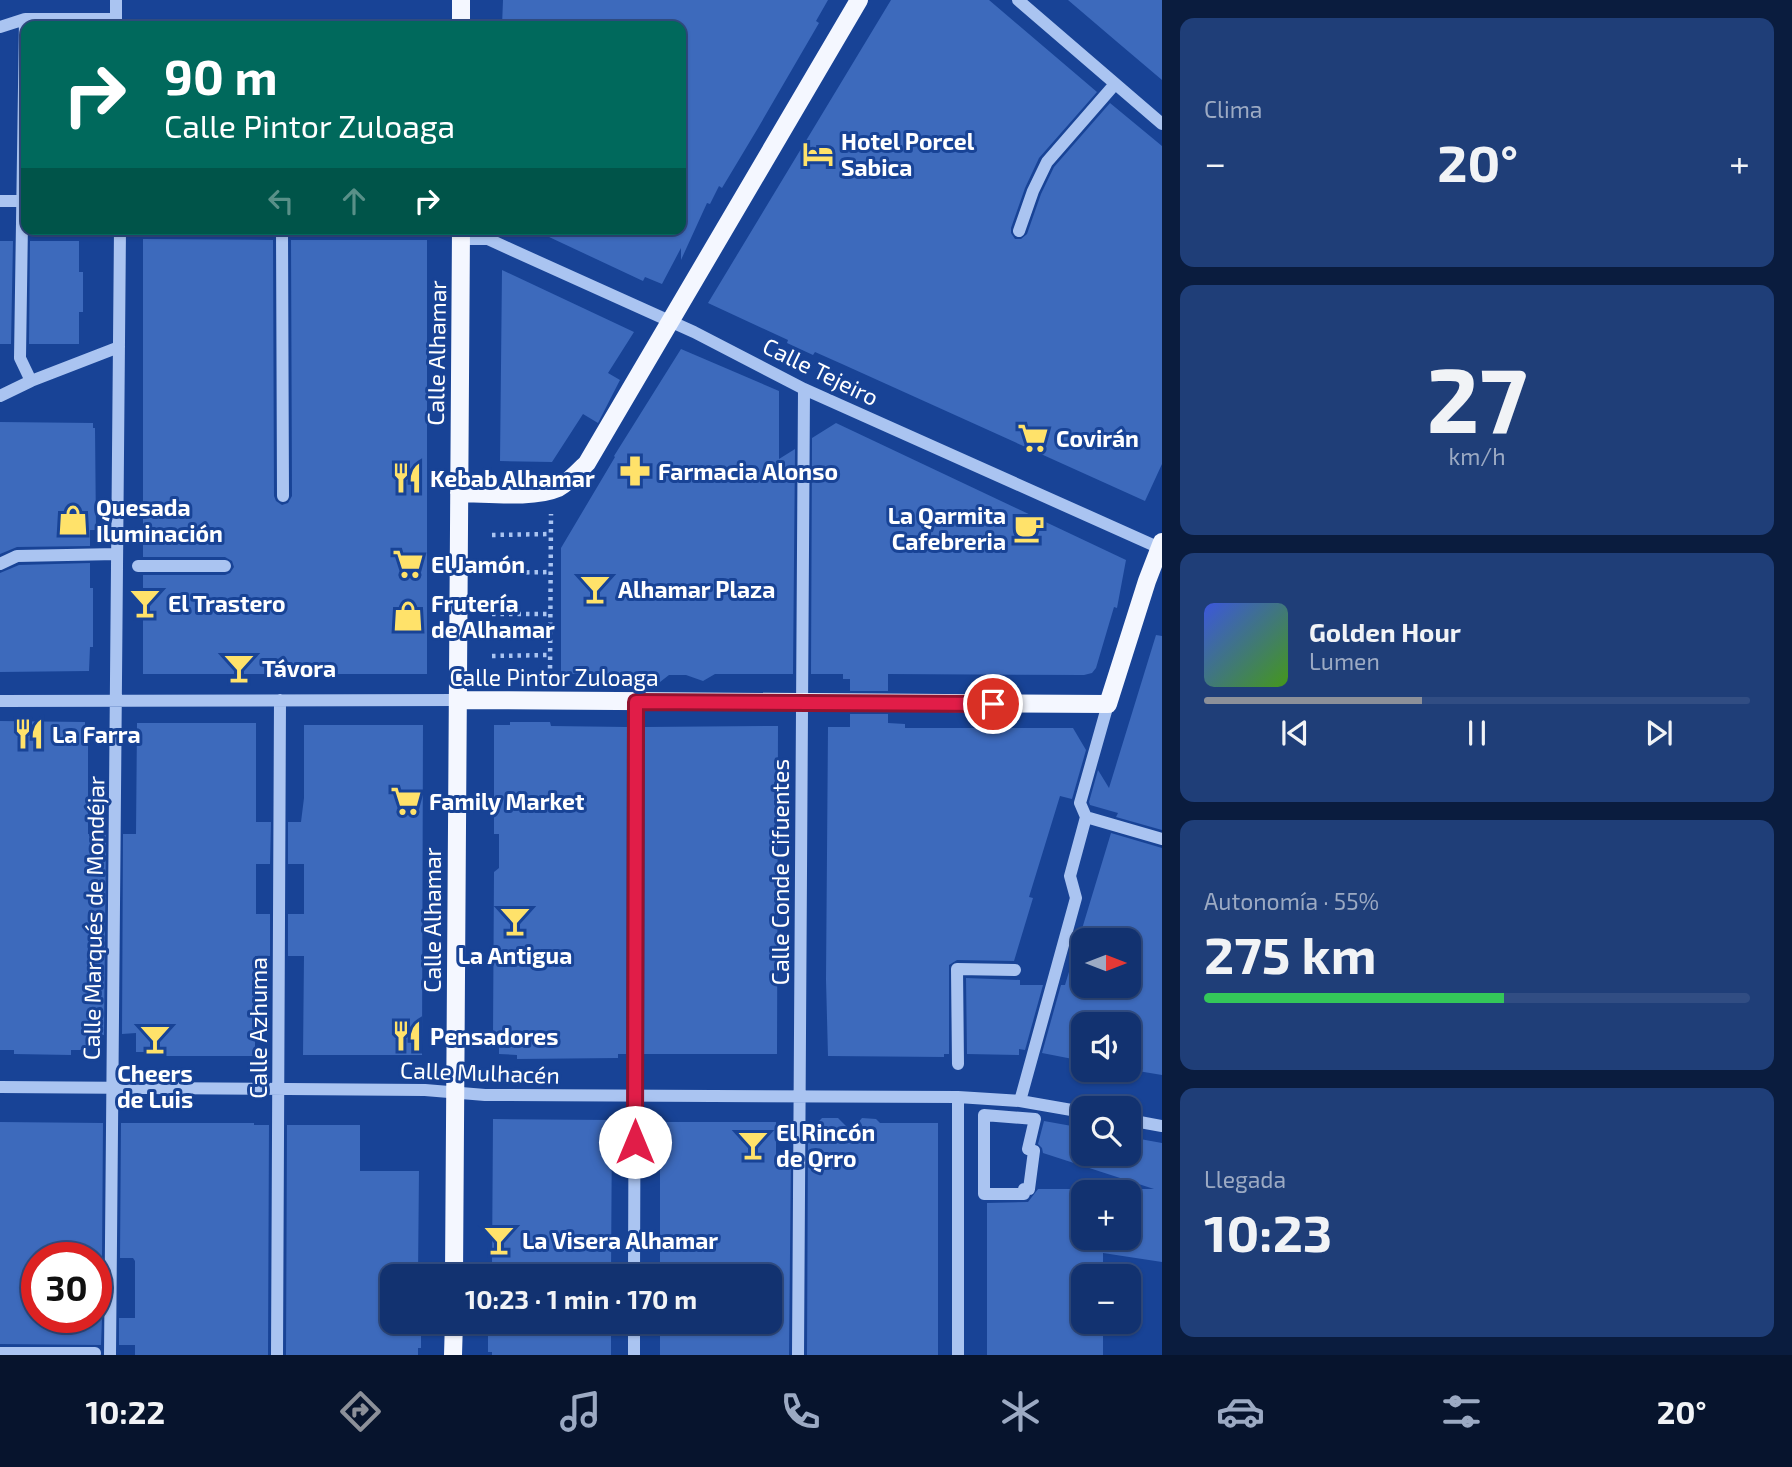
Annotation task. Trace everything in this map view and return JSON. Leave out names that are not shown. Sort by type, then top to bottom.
[{"type":"main road","points":[[461,0],[461,21]]},
{"type":"main road","points":[[459,494],[539,493],[558,488],[573,478],[587,463],[859,0]]},
{"type":"main road","name":"Calle Alhamar","points":[[454,1264],[461,235]]},
{"type":"main road","points":[[1108,704],[1161,546]]},
{"type":"main road","name":"Calle Pintor Zuloaga","points":[[458,701],[1108,704]]},
{"type":"main road","points":[[453,1355],[454,1334]]},
{"type":"street","points":[[116,0],[116,21]]},
{"type":"street","points":[[1018,0],[1162,124]]},
{"type":"street","points":[[0,27],[25,19],[86,21]]},
{"type":"street","points":[[1019,231],[1047,162],[1115,84]]},
{"type":"street","points":[[0,201],[21,201]]},
{"type":"street","points":[[23,235],[20,358],[31,381]]},
{"type":"street","name":"Calle Marqués de Mondéjar","points":[[110,1355],[120,235]]},
{"type":"street","points":[[282,235],[284,496]]},
{"type":"street","name":"Calle Tejeiro","points":[[466,235],[488,239],[671,321],[804,389],[1161,546]]},
{"type":"street","points":[[0,396],[119,347]]},
{"type":"street","name":"Calle Conde Cifuentes","points":[[798,1355],[804,389]]},
{"type":"street","points":[[0,564],[17,556],[117,554]]},
{"type":"street","points":[[138,566],[225,566]]},
{"type":"street","name":"Calle Pintor Zuloaga","points":[[0,701],[458,701]]},
{"type":"street","name":"Calle Azhuma","points":[[277,1355],[280,701]]},
{"type":"street","points":[[634,1264],[636,702]]},
{"type":"street","points":[[1020,1101],[1076,898],[1070,876],[1086,817],[1080,803],[1108,704]]},
{"type":"street","points":[[1086,817],[1162,839]]},
{"type":"street","points":[[958,1064],[957,969],[1015,970]]},
{"type":"street","name":"Calle Mulhacén","points":[[0,1087],[425,1090],[485,1095],[958,1097],[1020,1101],[1071,1110]]},
{"type":"street","points":[[958,1097],[958,1355]]},
{"type":"street","points":[[984,1115],[1035,1119],[1028,1149],[1034,1151],[1029,1189],[1024,1189],[1024,1194],[984,1194],[984,1115]]},
{"type":"street","points":[[1141,1122],[1162,1126]]},
{"type":"street","points":[[634,1334],[634,1355]]},
{"type":"street","points":[[0,1353],[95,1353]]},
{"type":"path","points":[[550,681],[551,514]]},
{"type":"path","points":[[492,535],[551,534]]},
{"type":"path","points":[[492,573],[551,572]]},
{"type":"path","points":[[492,614],[551,614]]},
{"type":"path","points":[[492,656],[550,655]]},
{"type":"building","points":[[503,0],[828,0],[816,21],[819,23],[758,128],[722,188],[719,186],[710,204],[707,203],[681,260],[681,248],[662,284],[645,277],[643,281],[545,235],[686,235],[686,21],[502,21]]},
{"type":"building","points":[[891,0],[989,0],[1097,92],[1039,158],[1011,228],[1015,239],[1021,239],[1027,234],[1054,167],[1110,103],[1162,146],[1162,464],[1145,501],[815,352],[813,355],[787,343],[788,340],[708,303]]},
{"type":"building","points":[[1068,0],[1162,0],[1162,80],[1116,41]]},
{"type":"building","points":[[143,239],[273,240],[274,496],[282,505],[288,503],[292,496],[291,240],[427,240],[427,674],[143,674],[143,575],[225,575],[234,567],[232,561],[225,557],[143,557]]},
{"type":"building","points":[[0,241],[13,241],[11,344],[0,344]]},
{"type":"building","points":[[30,241],[79,241],[79,272],[83,272],[83,312],[79,312],[79,344],[29,344]]},
{"type":"building","points":[[502,270],[634,332],[608,373],[620,380],[598,423],[583,414],[552,462],[500,461]]},
{"type":"building","points":[[681,349],[779,391],[779,459],[795,449],[793,674],[715,674],[703,681],[686,675],[669,675],[660,682],[638,674],[561,674],[561,548],[614,456]]},
{"type":"building","points":[[0,422],[93,423],[96,530],[90,530],[90,546],[17,547],[0,554]]},
{"type":"building","points":[[836,423],[1126,560],[1117,608],[1114,607],[1096,668],[1092,673],[888,674],[888,691],[850,691],[850,679],[843,679],[843,674],[811,674],[812,438]]},
{"type":"building","points":[[90,563],[90,588],[93,588],[93,647],[90,647],[89,671],[0,672],[0,573],[19,565]]},
{"type":"building","points":[[1156,635],[1162,636],[1162,830],[1116,817],[1118,813],[1090,805],[1089,802],[1098,770],[1109,788]]},
{"type":"building","points":[[850,714],[888,714],[888,723],[905,724],[905,728],[1073,728],[1086,750],[1072,799],[1060,796],[1029,897],[1033,898],[1014,961],[957,960],[949,965],[949,1054],[944,1054],[944,1057],[828,1056],[828,727],[850,727]]},
{"type":"building","points":[[0,721],[85,722],[85,725],[88,725],[88,834],[106,834],[104,1035],[88,1037],[88,1050],[71,1050],[71,1055],[14,1054],[14,1050],[0,1050]]},
{"type":"building","points":[[510,722],[550,722],[551,726],[627,727],[626,1054],[618,1054],[618,1058],[517,1059],[517,1055],[499,1054],[499,1035],[493,1035],[494,872],[499,868],[499,834],[494,834],[494,725],[510,725]]},
{"type":"building","points":[[137,723],[256,723],[256,822],[271,822],[270,864],[256,864],[256,914],[270,914],[270,956],[255,956],[255,1056],[150,1056],[150,1052],[136,1052],[136,1033],[122,1034],[123,834],[136,834]]},
{"type":"building","points":[[304,725],[423,725],[422,1055],[303,1055],[304,956],[288,956],[288,914],[304,914],[304,864],[288,864],[288,822],[301,822],[304,798]]},
{"type":"building","points":[[778,726],[777,1054],[644,1054],[645,727]]},
{"type":"building","points":[[1111,833],[1162,848],[1162,1075],[1141,1072],[1141,1012],[1071,1012],[1071,1059],[1042,1053],[1061,985],[1065,985],[1071,965],[1071,998],[1141,998],[1141,928],[1082,928]]},
{"type":"building","points":[[966,978],[1020,980],[1020,985],[1043,985],[1025,1050],[1019,1049],[1019,1055],[967,1054]]},
{"type":"building","points":[[822,1118],[838,1118],[851,1131],[862,1118],[876,1119],[880,1123],[938,1123],[938,1355],[807,1355],[808,1133]]},
{"type":"building","points":[[493,1119],[612,1120],[611,1264],[492,1264]]},
{"type":"building","points":[[1044,1121],[1071,1126],[1071,1162],[1043,1153],[1038,1144]]},
{"type":"building","points":[[0,1122],[103,1123],[102,1242],[21,1242],[21,1333],[101,1333],[101,1345],[0,1344]]},
{"type":"building","points":[[660,1122],[776,1122],[776,1167],[791,1152],[789,1355],[660,1355],[660,1334],[782,1334],[782,1264],[660,1264]]},
{"type":"building","points":[[121,1123],[269,1125],[268,1355],[135,1355],[135,1345],[119,1345],[119,1318],[135,1318],[135,1261],[133,1258],[120,1258]]},
{"type":"building","points":[[287,1125],[360,1125],[360,1171],[419,1171],[418,1264],[380,1264],[380,1334],[421,1334],[421,1348],[418,1348],[418,1355],[286,1355]]},
{"type":"building","points":[[1141,1139],[1162,1143],[1162,1262],[1103,1253],[1103,1264],[1071,1264],[1071,1334],[1103,1334],[1103,1355],[987,1355],[987,1203],[1028,1202],[1038,1189],[1071,1189],[1071,1250],[1141,1250],[1141,1189],[1154,1189],[1141,1185],[1141,1180],[1126,1180],[1083,1166],[1141,1166]]},
{"type":"building","points":[[488,1334],[611,1334],[611,1355],[492,1355],[492,1352],[488,1352]]},
{"type":"place","name":"Hotel Porcel Sabica","points":[[818,154]]},
{"type":"place","name":"Covirán","points":[[1033,438]]},
{"type":"place","name":"Farmacia Alonso","points":[[635,471]]},
{"type":"place","name":"Kebab Alhamar","points":[[407,478]]},
{"type":"place","name":"Quesada Iluminación","points":[[73,520]]},
{"type":"place","name":"La Qarmita Cafebreria","points":[[1029,528]]},
{"type":"place","name":"El Jamón","points":[[408,564]]},
{"type":"place","name":"Alhamar Plaza","points":[[595,589]]},
{"type":"place","name":"El Trastero","points":[[145,603]]},
{"type":"place","name":"Frutería de Alhamar","points":[[408,616]]},
{"type":"place","name":"Távora","points":[[239,668]]},
{"type":"place","name":"La Farra","points":[[29,734]]},
{"type":"place","name":"Family Market","points":[[406,801]]},
{"type":"place","name":"La Antigua","points":[[515,921]]},
{"type":"place","name":"Pensadores","points":[[407,1036]]},
{"type":"place","name":"Cheers de Luis","points":[[155,1039]]},
{"type":"place","name":"El Rincón de Qrro","points":[[753,1145]]},
{"type":"place","name":"La Visera Alhamar","points":[[499,1240]]},
{"type":"route","points":[[635,1142],[636,702],[993,704]]}]
